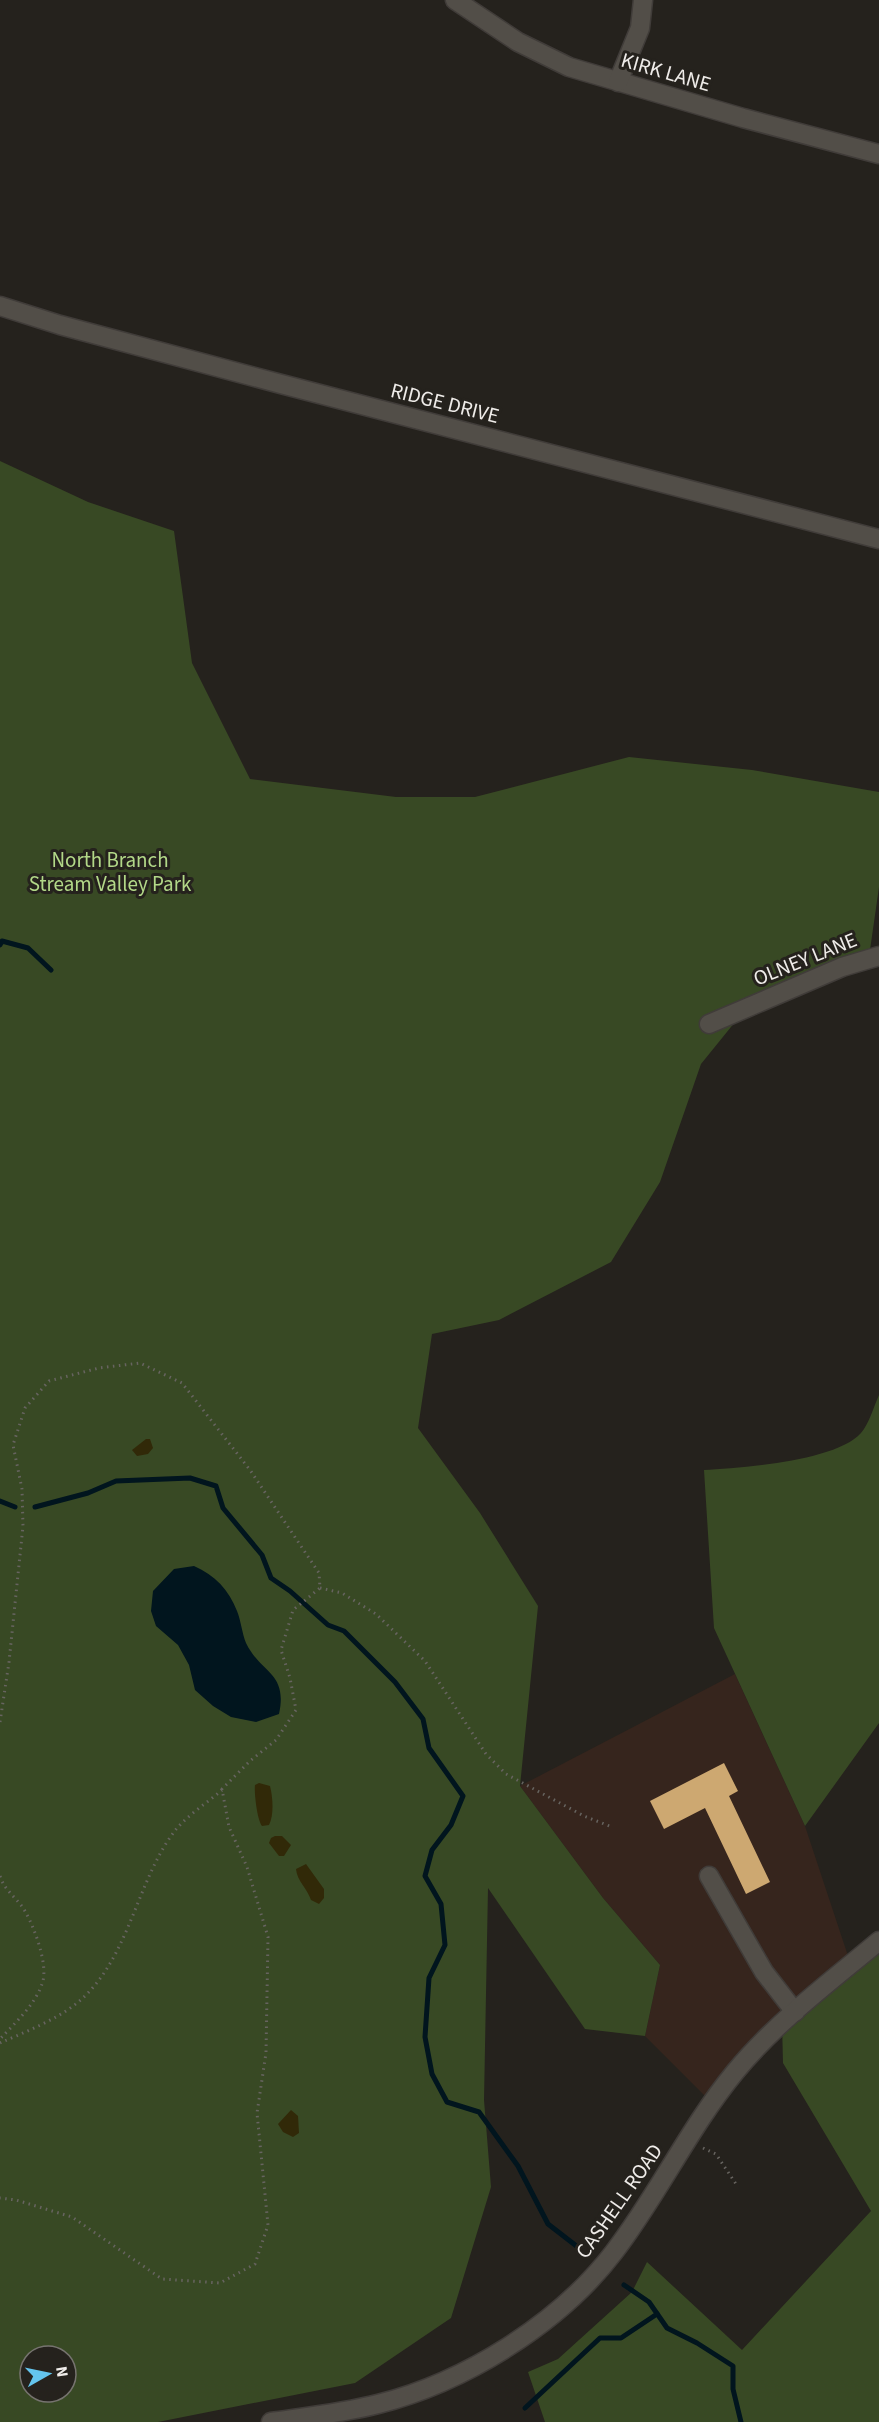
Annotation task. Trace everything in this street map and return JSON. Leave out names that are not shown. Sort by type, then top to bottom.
[{"type":"street","name":"KIRK LANE","points":[[455,0],[518,42],[569,67],[879,154]]},
{"type":"street","points":[[618,82],[640,28],[643,0]]},
{"type":"street","name":"RIDGE DRIVE","points":[[0,306],[60,325],[270,381],[879,539]]},
{"type":"street","name":"OLNEY LANE","points":[[709,1024],[842,967],[879,956]]},
{"type":"street","points":[[709,1876],[764,1972],[795,2012]]},
{"type":"street","name":"CASHELL ROAD","points":[[271,2422],[378,2404],[421,2390],[513,2344],[558,2311],[615,2252],[735,2072],[795,2012],[879,1941]]},
{"type":"path","points":[[0,1722],[9,1662],[23,1526],[22,1489],[13,1445],[26,1408],[49,1381],[99,1368],[140,1363],[182,1383],[250,1470],[319,1573],[320,1588]]},
{"type":"path","points":[[0,2041],[77,2003],[92,1986],[130,1925],[161,1854],[175,1831],[222,1790],[250,1761],[276,1740],[296,1710],[291,1678],[281,1650],[293,1610],[320,1588],[342,1593],[376,1614],[425,1661],[486,1754],[506,1774],[584,1816],[612,1827]]},
{"type":"path","points":[[0,2198],[16,2200],[72,2217],[162,2279],[220,2283],[255,2264],[268,2225],[257,2113],[266,2053],[268,1937],[247,1867],[229,1827],[222,1790]]},
{"type":"path","points":[[0,1876],[3,1886],[26,1912],[41,1948],[43,1983],[22,2016],[0,2041]]},
{"type":"path","points":[[688,2141],[716,2154],[738,2187]]},
{"type":"shaded area","points":[[735,1674],[805,1826],[851,1965],[713,2104],[645,2036],[660,1965],[603,1898],[520,1786]]},
{"type":"green space","name":"North Branch Stream Valley Park","points":[[0,461],[88,502],[174,531],[192,663],[250,779],[396,797],[475,797],[629,757],[752,770],[879,792],[879,887],[869,957],[748,1006],[701,1064],[660,1182],[611,1262],[499,1320],[432,1334],[418,1428],[480,1513],[538,1606],[520,1786],[603,1898],[660,1965],[645,2036],[585,2029],[488,1888],[484,2100],[491,2187],[451,2318],[355,2383],[158,2422],[0,2422]]},
{"type":"green space","points":[[879,1395],[879,1723],[805,1826],[714,1628],[704,1470],[787,1461],[849,1443],[864,1429]]},
{"type":"green space","points":[[879,1941],[879,2422],[545,2422],[528,2372],[558,2359],[632,2292],[647,2262],[742,2350],[871,2211],[783,2063],[782,2022]]},
{"type":"sand","points":[[146,1439],[150,1439],[153,1448],[148,1454],[137,1456],[132,1450]]},
{"type":"sand","points":[[259,1783],[270,1786],[272,1816],[269,1825],[262,1826],[256,1806],[255,1785]]},
{"type":"sand","points":[[275,1836],[282,1836],[291,1845],[284,1856],[279,1856],[269,1843]]},
{"type":"sand","points":[[306,1864],[324,1889],[324,1898],[319,1904],[311,1900],[297,1873],[296,1869]]},
{"type":"sand","points":[[291,2110],[298,2116],[299,2133],[293,2137],[283,2132],[278,2124]]},
{"type":"water","points":[[194,1566],[215,1579],[230,1596],[246,1643],[252,1653],[272,1674],[280,1690],[279,1714],[256,1722],[231,1717],[213,1706],[195,1690],[189,1665],[178,1645],[156,1626],[151,1611],[153,1591],[174,1569]]},
{"type":"building","points":[[724,1763],[738,1791],[729,1796],[770,1882],[746,1894],[705,1808],[664,1829],[650,1801]]},
{"type":"waterway","points":[[0,945],[2,941],[28,948],[51,970]]},
{"type":"waterway","points":[[35,1507],[88,1493],[116,1481],[190,1478],[216,1486],[223,1508],[262,1555],[271,1578],[290,1591],[328,1625],[344,1631],[395,1682],[423,1719],[429,1748],[463,1796],[451,1825],[432,1850],[425,1876],[441,1904],[445,1945],[429,1978],[425,2037],[432,2074],[447,2102],[479,2112],[518,2166],[548,2224],[579,2248]]},
{"type":"waterway","points":[[0,1501],[15,1507]]},
{"type":"waterway","points":[[624,2285],[649,2302],[667,2328],[697,2343],[733,2366],[733,2389],[741,2422]]},
{"type":"waterway","points":[[525,2408],[600,2338],[621,2338],[657,2314]]}]
